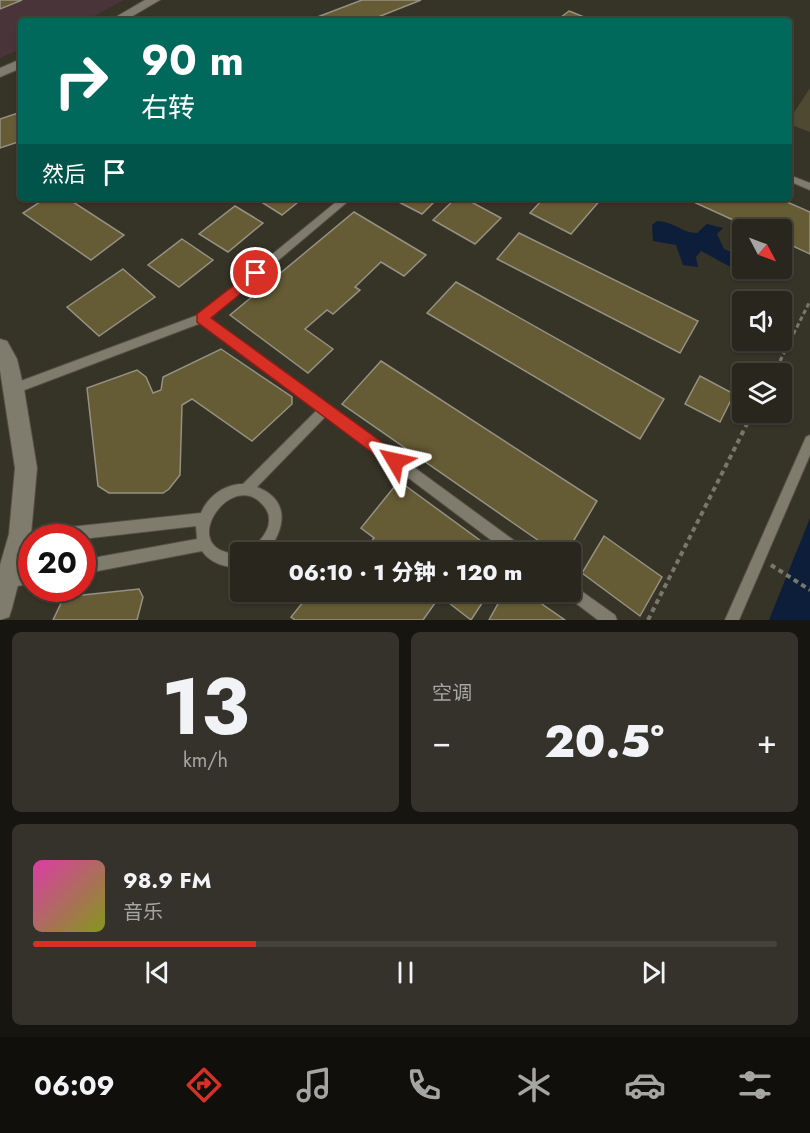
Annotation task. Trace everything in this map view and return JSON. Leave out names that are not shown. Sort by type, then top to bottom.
[{"type":"street","points":[[121,18],[154,0]]},
{"type":"street","points":[[0,73],[18,64]]},
{"type":"street","points":[[0,347],[7,359],[14,389],[26,468],[25,524]]},
{"type":"street","points":[[0,608],[7,581],[18,555]]},
{"type":"lane","points":[[792,179],[810,187]]},
{"type":"lane","points":[[14,389],[202,318],[343,201]]},
{"type":"lane","points":[[202,318],[505,542]]},
{"type":"lane","points":[[248,489],[325,409]]},
{"type":"lane","points":[[732,620],[810,441]]},
{"type":"lane","points":[[230,561],[213,555],[205,544],[202,532],[211,507],[220,497],[232,491],[248,489],[261,493],[271,502],[276,515],[275,530],[269,542]]},
{"type":"lane","points":[[96,531],[205,519]]},
{"type":"lane","points":[[96,564],[205,544]]},
{"type":"lane","points":[[7,581],[18,579]]},
{"type":"lane","points":[[581,598],[610,620]]},
{"type":"path","points":[[779,363],[810,301]]},
{"type":"path","points":[[648,620],[747,423]]},
{"type":"path","points":[[759,558],[810,590]]},
{"type":"shaded area","points":[[0,0],[124,0],[91,18],[18,18],[18,50],[0,58]]},
{"type":"shaded area","points":[[810,88],[810,132],[792,125],[792,115]]},
{"type":"water","points":[[657,221],[663,222],[697,233],[707,224],[723,228],[717,234],[724,249],[732,252],[732,267],[701,251],[696,257],[698,267],[683,265],[676,245],[653,241],[652,225]]},
{"type":"water","points":[[810,518],[810,620],[769,620]]},
{"type":"building","points":[[0,0],[22,0],[0,9]]},
{"type":"building","points":[[362,0],[421,0],[376,18],[315,18]]},
{"type":"building","points":[[569,11],[586,18],[560,18]]},
{"type":"building","points":[[18,113],[18,142],[0,148],[0,119]]},
{"type":"building","points":[[41,201],[72,201],[124,235],[91,260],[23,213]]},
{"type":"building","points":[[260,201],[299,201],[282,215]]},
{"type":"building","points":[[397,201],[435,201],[422,214]]},
{"type":"building","points":[[453,201],[470,201],[501,218],[475,244],[433,220]]},
{"type":"building","points":[[541,201],[599,201],[571,234],[530,213]]},
{"type":"building","points":[[692,201],[785,201],[810,212],[810,254],[792,246],[792,219],[732,219]]},
{"type":"building","points":[[235,206],[263,223],[228,252],[199,234]]},
{"type":"building","points":[[354,212],[426,255],[404,276],[381,262],[355,287],[360,290],[333,314],[327,310],[305,329],[333,349],[308,373],[230,315]]},
{"type":"building","points":[[519,233],[698,321],[680,353],[497,259]]},
{"type":"building","points":[[182,239],[213,260],[179,287],[148,265]]},
{"type":"building","points":[[123,269],[155,297],[99,336],[67,307]]},
{"type":"building","points":[[456,282],[664,399],[640,439],[427,313]]},
{"type":"building","points":[[221,349],[292,397],[292,404],[252,441],[192,399],[182,405],[180,475],[169,489],[163,493],[109,493],[98,486],[87,388],[137,370],[146,377],[153,393],[161,390],[163,377]]},
{"type":"building","points":[[381,361],[597,501],[573,542],[541,542],[342,404]]},
{"type":"building","points":[[700,376],[732,393],[732,398],[720,422],[685,404]]},
{"type":"building","points":[[399,481],[482,542],[371,542],[374,538],[361,528]]},
{"type":"building","points":[[604,536],[662,577],[640,616],[582,573]]},
{"type":"building","points":[[139,589],[143,597],[137,620],[53,620],[62,602],[96,602],[96,594]]},
{"type":"building","points":[[303,602],[436,602],[423,620],[295,620],[291,617]]},
{"type":"building","points":[[448,602],[483,602],[471,620]]},
{"type":"building","points":[[499,602],[539,602],[565,620],[489,620]]},
{"type":"route","points":[[256,273],[202,318],[395,461]]}]
